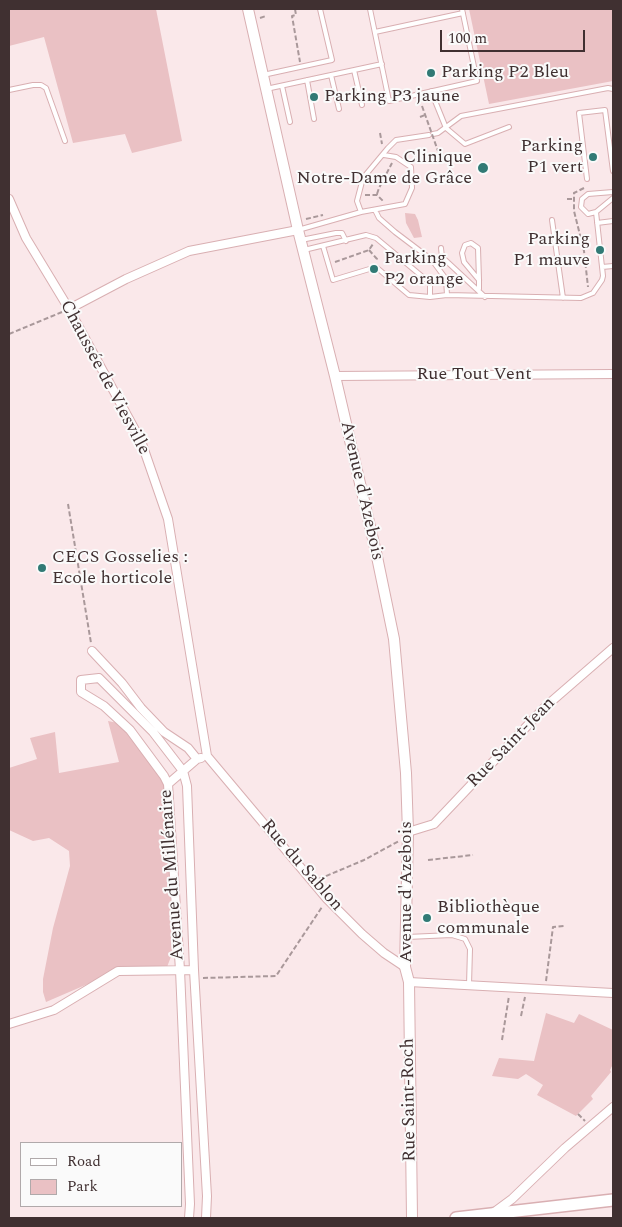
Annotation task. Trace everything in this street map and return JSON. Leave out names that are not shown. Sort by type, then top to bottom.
[{"type":"main road","points":[[456,1218],[613,1200]]},
{"type":"street","name":"Avenue d'Azebois","points":[[248,9],[376,552],[394,639],[406,773],[408,835],[405,967],[409,982]]},
{"type":"street","name":"Chaussée de Viesville","points":[[9,199],[26,238],[69,309],[141,442],[168,519],[207,756]]},
{"type":"street","points":[[69,309],[126,279],[189,251],[298,225]]},
{"type":"street","name":"Rue Tout Vent","points":[[335,376],[613,374]]},
{"type":"street","name":"Rue Saint-Jean","points":[[408,835],[434,824],[545,707],[613,648]]},
{"type":"street","points":[[92,651],[164,732],[188,748],[197,760]]},
{"type":"street","name":"Avenue du Millénaire","points":[[190,1218],[180,970],[168,784],[130,730],[104,706],[81,692],[81,680],[99,678],[154,732],[183,772],[188,786],[195,974],[207,1196],[206,1218]]},
{"type":"street","points":[[168,784],[197,760],[207,756]]},
{"type":"street","name":"Rue du Sablon","points":[[207,756],[327,899],[362,934],[384,953],[405,967]]},
{"type":"street","points":[[9,1024],[54,1010],[118,971],[180,970],[195,974]]},
{"type":"street","points":[[409,982],[613,993]]},
{"type":"street","name":"Rue Saint-Roch","points":[[409,982],[412,1218]]},
{"type":"street","points":[[492,1214],[512,1199],[565,1148],[613,1107]]},
{"type":"street","points":[[189,1164],[205,1163]]},
{"type":"street","points":[[512,1199],[512,1205],[516,1211]]},
{"type":"lane","points":[[263,75],[332,60],[320,9]]},
{"type":"lane","points":[[370,9],[389,101],[418,96],[431,91],[477,81],[462,11],[375,32]]},
{"type":"lane","points":[[266,89],[382,64]]},
{"type":"lane","points":[[354,70],[362,105]]},
{"type":"lane","points":[[331,75],[339,109]]},
{"type":"lane","points":[[306,80],[314,119]]},
{"type":"lane","points":[[9,90],[33,85],[41,85],[46,88],[65,142]]},
{"type":"lane","points":[[282,86],[290,122]]},
{"type":"lane","points":[[361,212],[357,201],[363,178],[396,140],[438,134],[461,116],[608,88],[613,89]]},
{"type":"lane","points":[[431,91],[446,128],[465,144],[509,127]]},
{"type":"lane","points":[[587,179],[579,113],[605,110],[613,171]]},
{"type":"lane","points":[[298,225],[404,204],[412,188],[411,167],[394,157],[384,155]]},
{"type":"lane","points":[[613,192],[588,194],[582,199],[581,207],[588,214],[596,212],[613,198]]},
{"type":"lane","points":[[375,210],[379,218],[432,260],[446,279],[447,296]]},
{"type":"lane","points":[[323,246],[333,280],[376,267],[408,294],[430,297],[581,298],[593,292],[602,280],[596,212]]},
{"type":"lane","points":[[552,220],[563,298]]},
{"type":"lane","points":[[597,223],[613,221]]},
{"type":"lane","points":[[303,245],[336,232],[342,233],[346,241]]},
{"type":"lane","points":[[303,245],[323,246],[366,235],[376,238],[430,283],[430,297]]},
{"type":"lane","points":[[479,280],[464,262],[462,253],[465,245],[471,244],[478,248],[479,280],[479,289]]},
{"type":"lane","points":[[441,248],[442,257],[486,297]]},
{"type":"lane","points":[[602,267],[613,266]]},
{"type":"lane","points":[[406,938],[452,935],[465,939],[470,948],[469,985]]},
{"type":"path","points":[[295,9],[296,15],[292,16],[301,67]]},
{"type":"path","points":[[422,106],[438,151]]},
{"type":"path","points":[[420,116],[425,115]]},
{"type":"path","points":[[380,133],[382,144],[388,148]]},
{"type":"path","points":[[377,195],[394,157]]},
{"type":"path","points":[[573,199],[574,211],[584,251],[589,295]]},
{"type":"path","points":[[298,225],[324,215]]},
{"type":"path","points":[[369,250],[377,259],[376,267]]},
{"type":"path","points":[[9,334],[69,309]]},
{"type":"path","points":[[68,504],[92,651]]},
{"type":"path","points":[[312,881],[364,860],[408,835]]},
{"type":"path","points":[[428,860],[473,855]]},
{"type":"path","points":[[195,974],[276,976],[327,899]]},
{"type":"path","points":[[545,989],[552,927],[564,926]]},
{"type":"path","points":[[502,1040],[510,987]]},
{"type":"path","points":[[521,1016],[526,988]]},
{"type":"green space","points":[[9,9],[156,9],[182,141],[132,153],[125,134],[73,143],[44,37],[9,46]]},
{"type":"green space","points":[[469,9],[613,9],[613,81],[489,104]]},
{"type":"green space","points":[[405,213],[415,214],[422,237],[414,238],[406,223]]},
{"type":"green space","points":[[108,721],[123,724],[144,749],[168,790],[172,954],[167,967],[118,971],[46,1002],[43,992],[43,979],[53,928],[70,866],[69,851],[49,838],[33,841],[9,830],[9,768],[37,759],[30,738],[55,732],[59,773],[119,762]]},
{"type":"green space","points":[[546,1013],[574,1023],[579,1014],[613,1030],[613,1064],[611,1072],[591,1096],[593,1099],[576,1116],[537,1095],[543,1085],[526,1074],[518,1079],[492,1076],[499,1058],[534,1061]]},
{"type":"place","name":"Parking P2 Bleu","points":[[431,73]]},
{"type":"place","name":"Parking P3 jaune","points":[[314,97]]},
{"type":"place","name":"Parking P1 vert","points":[[593,157]]},
{"type":"place","name":"Clinique Notre-Dame de Grâce","points":[[483,168]]},
{"type":"place","name":"Parking P1 mauve","points":[[600,250]]},
{"type":"place","name":"Parking P2 orange","points":[[374,269]]},
{"type":"place","name":"CECS Gosselies : Ecole horticole","points":[[42,568]]},
{"type":"place","name":"Bibliothèque communale","points":[[427,918]]}]
